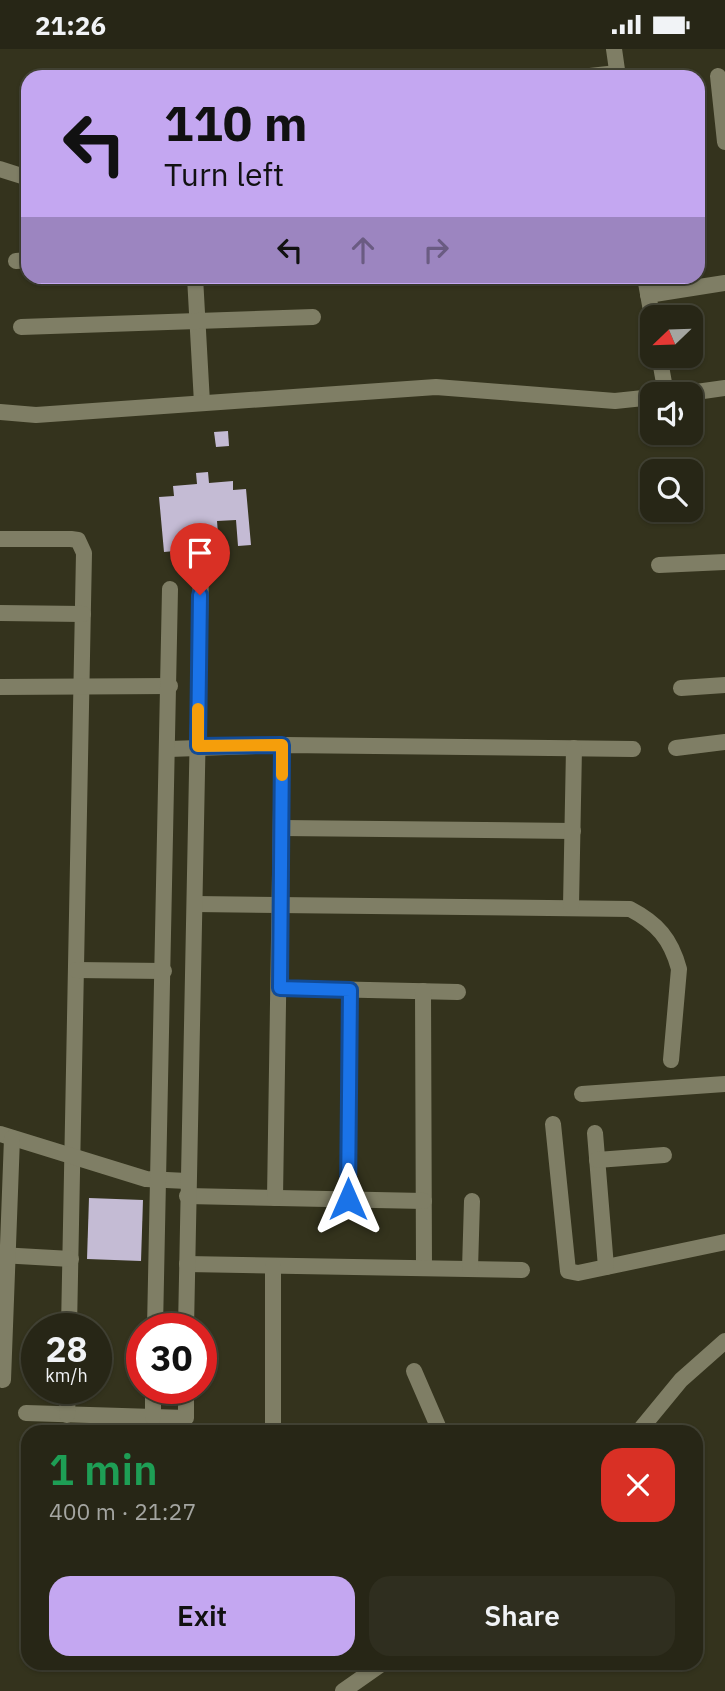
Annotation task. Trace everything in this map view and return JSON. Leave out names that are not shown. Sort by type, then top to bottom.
[{"type":"street","points":[[614,49],[616,70]]},
{"type":"street","points":[[718,76],[725,142]]},
{"type":"street","points":[[0,169],[21,176]]},
{"type":"street","points":[[648,296],[725,283]]},
{"type":"street","points":[[195,284],[202,403]]},
{"type":"street","points":[[646,284],[650,305]]},
{"type":"street","points":[[21,327],[313,317]]},
{"type":"street","points":[[0,412],[36,415],[436,387],[615,401],[640,398]]},
{"type":"street","points":[[703,391],[725,388]]},
{"type":"street","points":[[0,539],[78,540],[84,553],[69,1313]]},
{"type":"street","points":[[659,565],[725,562]]},
{"type":"street","points":[[186,1313],[201,571]]},
{"type":"street","points":[[156,1313],[169,749],[170,589]]},
{"type":"street","points":[[0,613],[83,614]]},
{"type":"street","points":[[170,644],[200,643]]},
{"type":"street","points":[[681,688],[725,685]]},
{"type":"street","points":[[0,687],[170,686]]},
{"type":"street","points":[[676,748],[725,743]]},
{"type":"street","points":[[275,1198],[282,745]]},
{"type":"street","points":[[169,749],[282,745],[633,749]]},
{"type":"street","points":[[571,906],[574,748]]},
{"type":"street","points":[[281,828],[573,831]]},
{"type":"street","points":[[195,904],[571,906],[630,909],[648,918],[666,938],[679,969],[671,1060]]},
{"type":"street","points":[[76,970],[164,971]]},
{"type":"street","points":[[280,988],[458,992]]},
{"type":"street","points":[[348,1199],[350,990]]},
{"type":"street","points":[[423,991],[424,1268]]},
{"type":"street","points":[[582,1094],[725,1084]]},
{"type":"street","points":[[553,1124],[568,1271],[579,1273],[725,1242]]},
{"type":"street","points":[[595,1133],[606,1267]]},
{"type":"street","points":[[3,1380],[6,1136],[187,1189],[275,1198],[424,1201]]},
{"type":"street","points":[[597,1160],[664,1155]]},
{"type":"street","points":[[470,1269],[472,1201]]},
{"type":"street","points":[[3,1255],[71,1259]]},
{"type":"street","points":[[187,1264],[522,1270]]},
{"type":"street","points":[[273,1266],[273,1425]]},
{"type":"street","points":[[644,1425],[681,1380],[725,1341]]},
{"type":"street","points":[[414,1371],[437,1425]]},
{"type":"street","points":[[68,1404],[68,1415]]},
{"type":"street","points":[[153,1404],[153,1417]]},
{"type":"street","points":[[26,1413],[186,1418],[186,1404]]},
{"type":"street","points":[[344,1691],[373,1670]]},
{"type":"building","points":[[228,431],[229,446],[216,447],[214,432]]},
{"type":"building","points":[[208,472],[209,483],[233,481],[233,490],[246,489],[251,545],[238,546],[236,520],[217,521],[219,547],[164,552],[159,497],[174,496],[173,486],[197,484],[196,473]]},
{"type":"building","points":[[89,1198],[143,1200],[141,1261],[87,1259]]},
{"type":"slow traffic","points":[[198,709],[198,746],[282,745],[282,775]]},
{"type":"route","points":[[200,595],[198,746],[282,745],[280,988],[350,990],[348,1199]]}]
